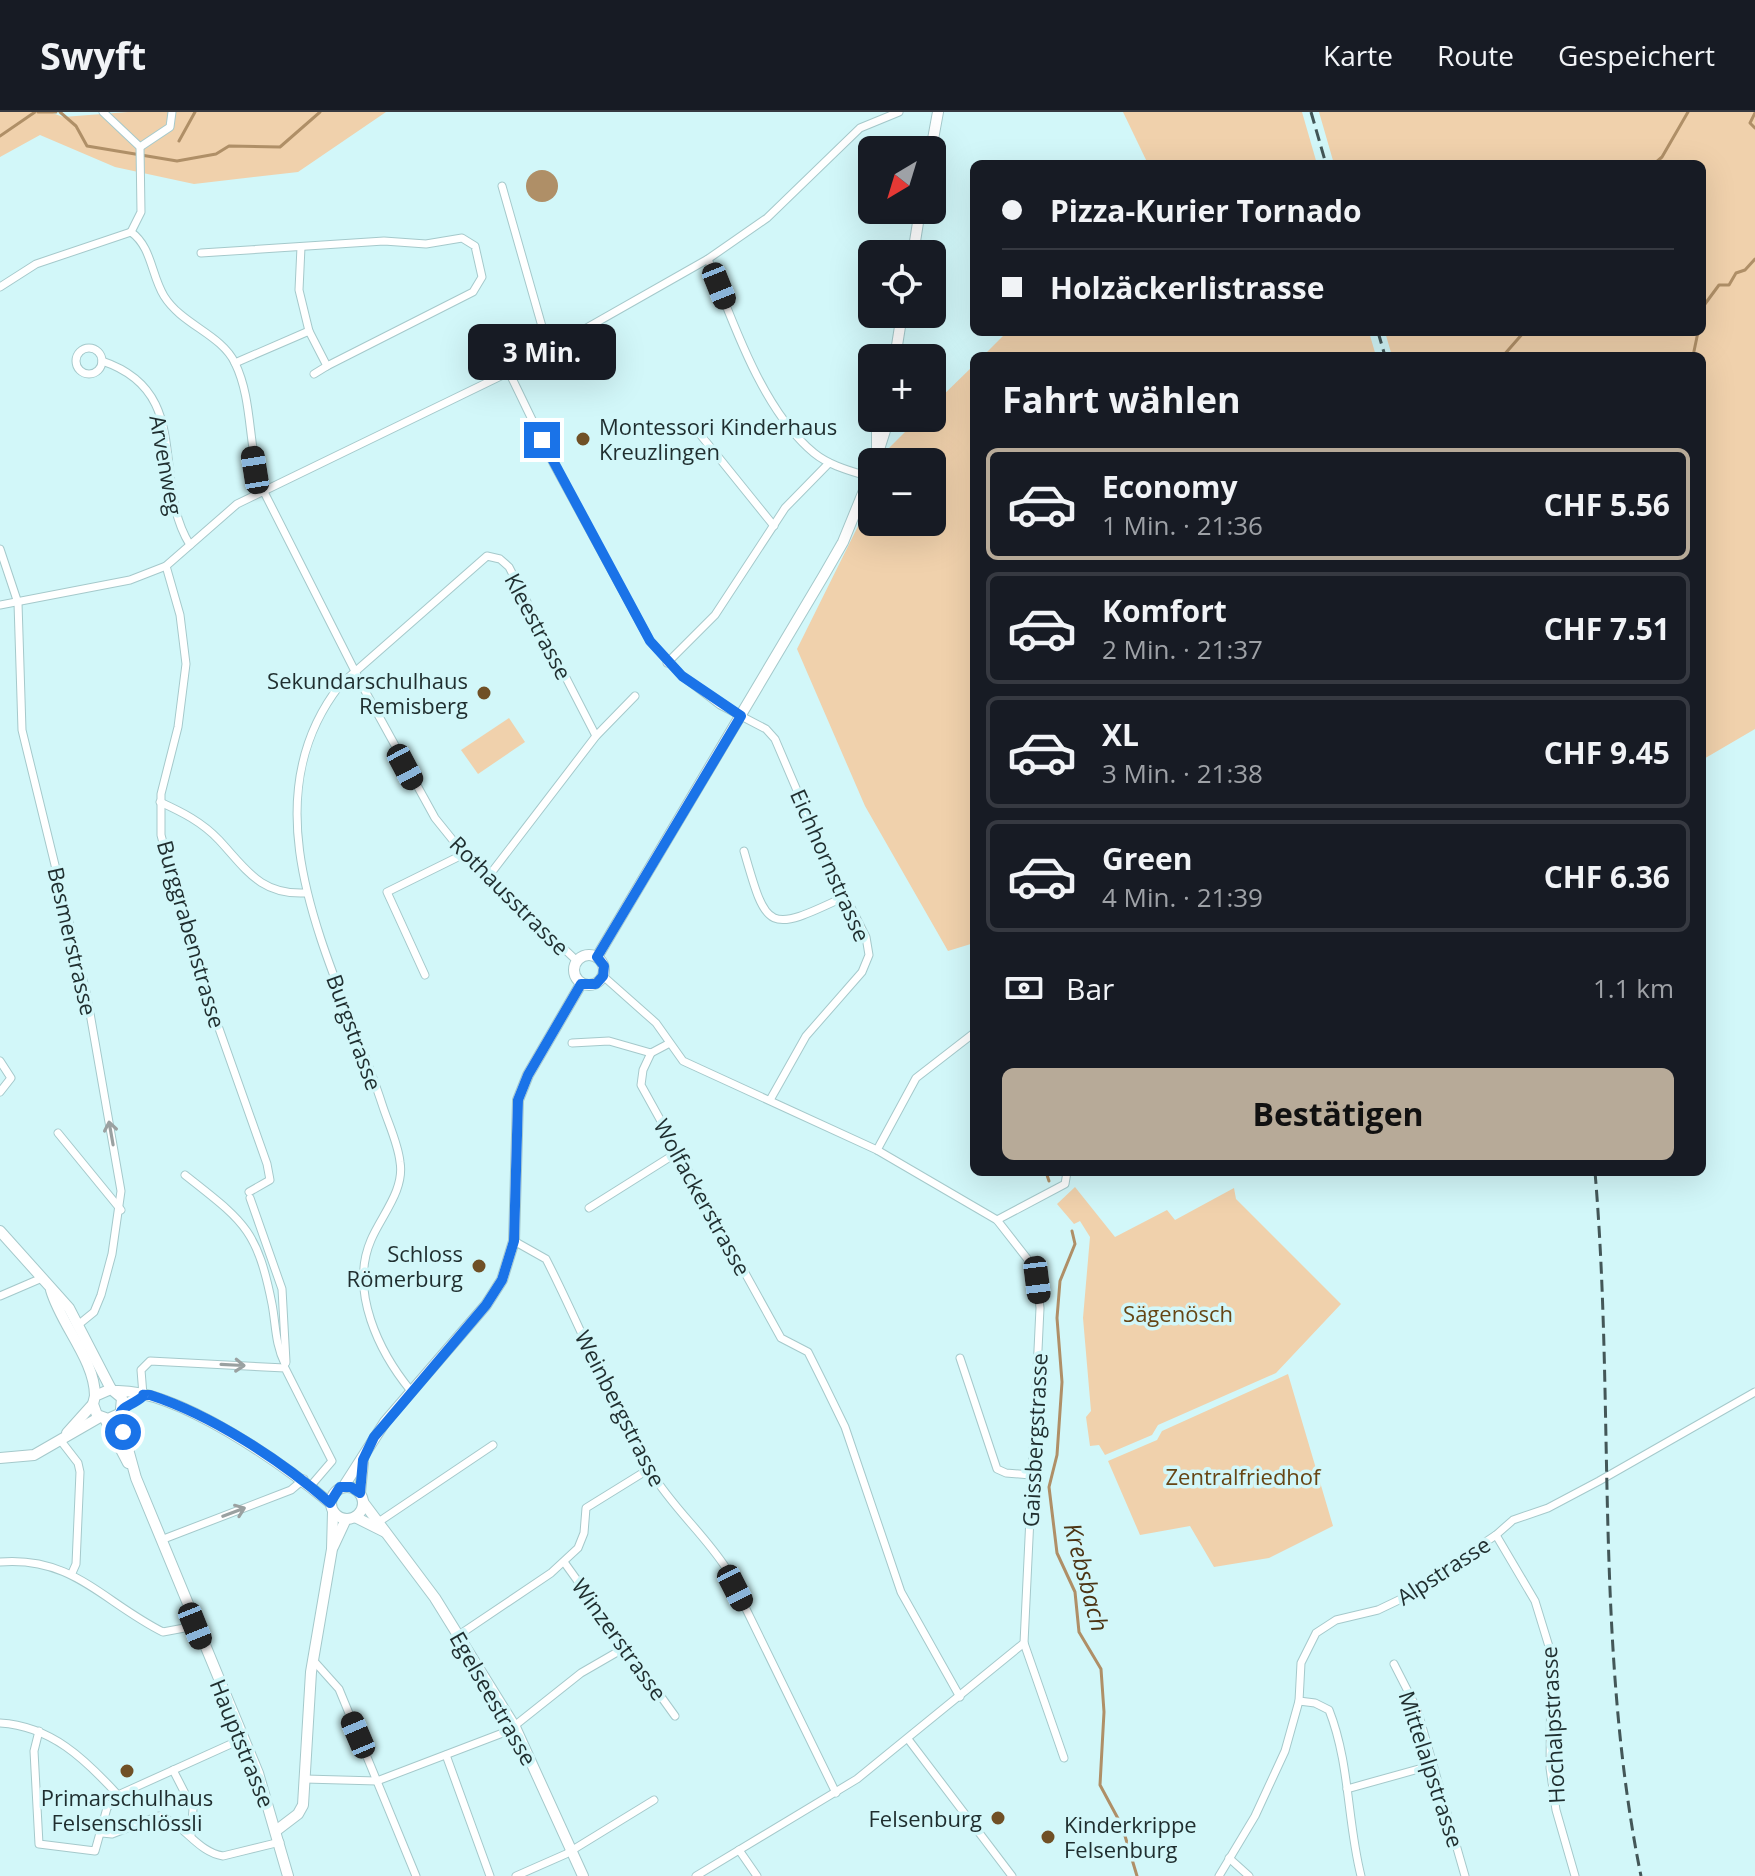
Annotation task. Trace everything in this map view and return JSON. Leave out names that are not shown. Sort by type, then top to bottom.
[{"type":"street","points":[[0,287],[23,270],[48,258],[131,232],[141,212],[141,154],[103,112]]},
{"type":"street","points":[[141,154],[170,127],[172,112]]},
{"type":"street","points":[[0,605],[130,580],[166,566],[224,512],[263,490],[509,372],[708,259],[767,218],[860,128],[899,112]]},
{"type":"street","points":[[934,136],[938,112]]},
{"type":"street","points":[[502,186],[549,351]]},
{"type":"street","points":[[131,232],[142,240],[157,285],[171,307],[220,345],[235,363],[309,331]]},
{"type":"street","points":[[201,253],[384,241],[426,244],[462,238],[475,246],[482,277],[473,292],[314,374]]},
{"type":"street","points":[[301,247],[299,290],[309,331],[327,366]]},
{"type":"street","points":[[708,259],[751,368],[802,441],[829,463],[858,471]]},
{"type":"street","name":"Arvenweg","points":[[102,361],[144,387],[159,407],[177,524],[190,545]]},
{"type":"street","name":"Rothausstrasse","points":[[235,363],[242,380],[255,470],[263,490],[419,793],[464,854],[577,961]]},
{"type":"street","name":"Eichhornstrasse","points":[[509,372],[632,610],[667,663],[720,705],[766,729],[775,739],[844,897],[866,937],[867,964],[806,1036],[770,1100]]},
{"type":"street","points":[[699,433],[774,526]]},
{"type":"street","points":[[667,663],[715,615],[797,494],[829,463]]},
{"type":"street","points":[[597,957],[843,542],[858,506]]},
{"type":"street","name":"Besmerstrasse","points":[[0,549],[18,603],[22,730],[87,996],[121,1191],[121,1210],[101,1295],[94,1312],[73,1328]]},
{"type":"street","name":"Kleestrasse","points":[[355,672],[472,566],[487,556],[495,557],[509,567],[596,736]]},
{"type":"street","name":"Burggrabenstrasse","points":[[166,566],[180,615],[186,664],[178,727],[160,802],[166,863],[194,958],[267,1164],[270,1180],[249,1195],[282,1289],[285,1366]]},
{"type":"street","name":"Burgstrasse","points":[[355,672],[321,710],[297,787],[305,893],[366,1056],[401,1164],[397,1188],[367,1253],[365,1295],[371,1323],[395,1372],[411,1391]]},
{"type":"street","points":[[488,877],[596,736],[635,696]]},
{"type":"street","points":[[160,802],[204,826],[261,885],[276,891],[305,893]]},
{"type":"street","points":[[744,851],[760,905],[777,919],[795,921],[844,897]]},
{"type":"street","points":[[425,975],[387,892],[464,854]]},
{"type":"street","points":[[586,955],[597,957],[604,966],[603,976],[596,984],[581,984],[574,973],[577,961],[586,955]]},
{"type":"street","name":"Gaissbergstrasse","points":[[603,976],[656,1023],[683,1061],[877,1150],[997,1220],[1023,1253],[1037,1280],[1040,1308],[1024,1643]]},
{"type":"street","points":[[277,1830],[301,1810],[313,1660],[332,1549],[332,1508],[340,1488],[363,1460],[374,1437],[496,1291],[514,1241],[518,1100],[528,1075],[581,984]]},
{"type":"street","points":[[877,1150],[916,1078],[970,1036]]},
{"type":"street","points":[[572,1043],[609,1041],[651,1053],[668,1044]]},
{"type":"street","name":"Wolfackerstrasse","points":[[651,1053],[643,1070],[641,1085],[781,1338],[808,1352],[822,1378],[845,1427],[901,1592],[960,1697]]},
{"type":"street","points":[[0,1061],[11,1080],[0,1092]]},
{"type":"street","points":[[58,1133],[121,1210]]},
{"type":"street","points":[[589,1208],[678,1152]]},
{"type":"street","points":[[161,1540],[291,1490],[309,1481],[332,1461],[277,1347],[263,1265],[247,1227],[185,1175]]},
{"type":"street","points":[[997,1220],[1065,1184],[1066,1176]]},
{"type":"street","points":[[0,1231],[42,1278],[73,1328]]},
{"type":"street","name":"Weinbergstrasse","points":[[514,1241],[546,1259],[649,1469],[670,1503],[708,1543],[726,1568],[836,1793]]},
{"type":"street","points":[[0,1296],[42,1278]]},
{"type":"street","name":"Hauptstrasse","points":[[73,1328],[114,1390],[136,1478]]},
{"type":"street","name":"Hauptstrasse","points":[[73,1328],[92,1378],[94,1400],[136,1478],[242,1739],[277,1830],[288,1876]]},
{"type":"street","points":[[960,1358],[997,1469],[1031,1475]]},
{"type":"street","points":[[143,1395],[141,1370],[146,1363],[155,1361],[285,1366]]},
{"type":"street","points":[[61,1441],[94,1400],[114,1390],[143,1395],[163,1399],[192,1413],[309,1481],[340,1488],[361,1497]]},
{"type":"street","name":"Alpstrasse","points":[[1219,1876],[1276,1775],[1299,1701],[1301,1663],[1316,1633],[1336,1620],[1394,1604],[1496,1535],[1513,1520],[1586,1488],[1755,1392]]},
{"type":"street","points":[[0,1458],[34,1455],[121,1410],[143,1395]]},
{"type":"street","points":[[61,1441],[78,1463],[80,1472],[76,1564],[72,1573]]},
{"type":"street","points":[[380,1521],[493,1445]]},
{"type":"street","points":[[332,1549],[361,1497],[363,1460]]},
{"type":"street","points":[[459,1635],[564,1562],[582,1541],[586,1508],[649,1469]]},
{"type":"street","points":[[309,1481],[332,1508]]},
{"type":"street","name":"Egelseestrasse","points":[[361,1497],[459,1635],[515,1727],[583,1876]]},
{"type":"street","name":"Egelseestrasse","points":[[332,1508],[386,1532]]},
{"type":"street","name":"Hochalpstrasse","points":[[1496,1535],[1535,1601],[1551,1653],[1550,1768],[1556,1810],[1575,1876]]},
{"type":"street","points":[[0,1562],[41,1562],[72,1573],[163,1632],[195,1626]]},
{"type":"street","name":"Winzerstrasse","points":[[564,1562],[675,1716]]},
{"type":"street","points":[[696,1876],[836,1793],[908,1739],[1024,1643],[1064,1758]]},
{"type":"street","points":[[305,1779],[377,1781],[515,1727],[581,1673],[626,1647]]},
{"type":"street","points":[[313,1660],[339,1689],[416,1876]]},
{"type":"street","name":"Mittelalpstrasse","points":[[1394,1664],[1417,1709],[1465,1876]]},
{"type":"street","points":[[1299,1701],[1315,1703],[1329,1710],[1341,1739],[1353,1844],[1361,1876]]},
{"type":"street","points":[[0,1723],[39,1731],[79,1755],[118,1795]]},
{"type":"street","points":[[39,1731],[34,1745],[39,1844],[92,1852],[97,1849],[108,1804],[118,1795],[242,1739]]},
{"type":"street","points":[[908,1739],[1012,1876]]},
{"type":"street","points":[[446,1755],[490,1876]]},
{"type":"street","points":[[1347,1789],[1433,1765]]},
{"type":"street","points":[[173,1770],[193,1809],[191,1835]]},
{"type":"street","points":[[516,1876],[571,1850],[654,1800]]},
{"type":"street","points":[[102,1833],[112,1834],[159,1816],[191,1835],[207,1851],[223,1856],[280,1842]]},
{"type":"street","points":[[739,1850],[757,1876]]},
{"type":"street","points":[[1229,1858],[1249,1876]]},
{"type":"green space","points":[[0,112],[50,112],[63,117],[128,112],[386,112],[298,172],[194,184],[115,167],[40,135],[0,157]]},
{"type":"green space","points":[[1123,112],[1302,112],[1316,160],[1146,160]]},
{"type":"green space","points":[[1319,112],[1755,112],[1755,729],[1706,758],[1706,352],[1391,352],[1386,336],[1706,336],[1706,160],[1333,160]]},
{"type":"green space","points":[[1003,336],[1370,336],[1375,352],[987,352]]},
{"type":"green space","points":[[970,369],[970,944],[948,951],[865,806],[797,649],[858,526],[858,536],[946,536],[946,448],[889,448],[905,432],[946,432],[946,392]]},
{"type":"green space","points":[[509,718],[525,742],[478,774],[461,750]]},
{"type":"green space","name":"Sägenösch","points":[[1075,1187],[1115,1237],[1167,1210],[1175,1220],[1234,1188],[1236,1199],[1341,1304],[1276,1373],[1158,1425],[1152,1435],[1105,1455],[1099,1445],[1090,1446],[1086,1417],[1091,1411],[1083,1318],[1090,1237],[1080,1221],[1074,1224],[1057,1204]]},
{"type":"green space","name":"Zentralfriedhof","points":[[1288,1374],[1333,1526],[1269,1558],[1214,1567],[1190,1526],[1140,1535],[1108,1461],[1157,1440],[1162,1431]]},
{"type":"shaded area","points":[[542,170],[553,175],[558,186],[553,197],[542,202],[531,197],[526,186],[531,175]]},
{"type":"waterway","points":[[0,136],[35,112]]},
{"type":"waterway","points":[[38,112],[56,112]]},
{"type":"waterway","points":[[60,112],[76,126],[87,146],[177,161],[216,154],[229,146],[280,147],[320,112]]},
{"type":"waterway","points":[[179,141],[195,112]]},
{"type":"waterway","points":[[1659,160],[1688,112]]},
{"type":"waterway","points":[[1755,113],[1750,123],[1755,128]]},
{"type":"waterway","points":[[1706,303],[1719,285],[1729,285],[1736,273],[1745,270],[1755,259]]},
{"type":"waterway","points":[[1506,352],[1520,336]]},
{"type":"waterway","points":[[1694,352],[1697,336]]},
{"type":"waterway","points":[[1047,1176],[1049,1181]]},
{"type":"waterway","name":"Krebsbach","points":[[1072,1231],[1075,1244],[1060,1281],[1057,1318],[1062,1382],[1057,1455],[1049,1487],[1057,1553],[1075,1592],[1079,1632],[1101,1669],[1104,1712],[1100,1785],[1122,1826],[1137,1876]]},
{"type":"railway","points":[[1311,112],[1325,160]]},
{"type":"railway","points":[[1379,336],[1384,352]]},
{"type":"railway","points":[[1595,1176],[1601,1260],[1611,1613],[1626,1789],[1641,1876]]},
{"type":"place","name":"Montessori Kinderhaus Kreuzlingen","points":[[583,439]]},
{"type":"place","name":"Sekundarschulhaus Remisberg","points":[[484,693]]},
{"type":"place","name":"Schloss Römerburg","points":[[479,1266]]},
{"type":"place","name":"Primarschulhaus Felsenschlössli","points":[[127,1771]]},
{"type":"place","name":"Felsenburg","points":[[998,1818]]},
{"type":"place","name":"Kinderkrippe Felsenburg","points":[[1048,1837]]},
{"type":"route","points":[[123,1432],[119,1414],[123,1406],[143,1395],[150,1395],[192,1413],[270,1458],[308,1482],[330,1503],[334,1492],[340,1487],[348,1486],[360,1493],[363,1460],[374,1437],[396,1407],[486,1305],[502,1280],[514,1241],[516,1127],[522,1089],[581,984],[591,986],[603,976],[604,966],[597,957],[741,716],[720,705],[682,676],[650,641],[542,440]]}]
